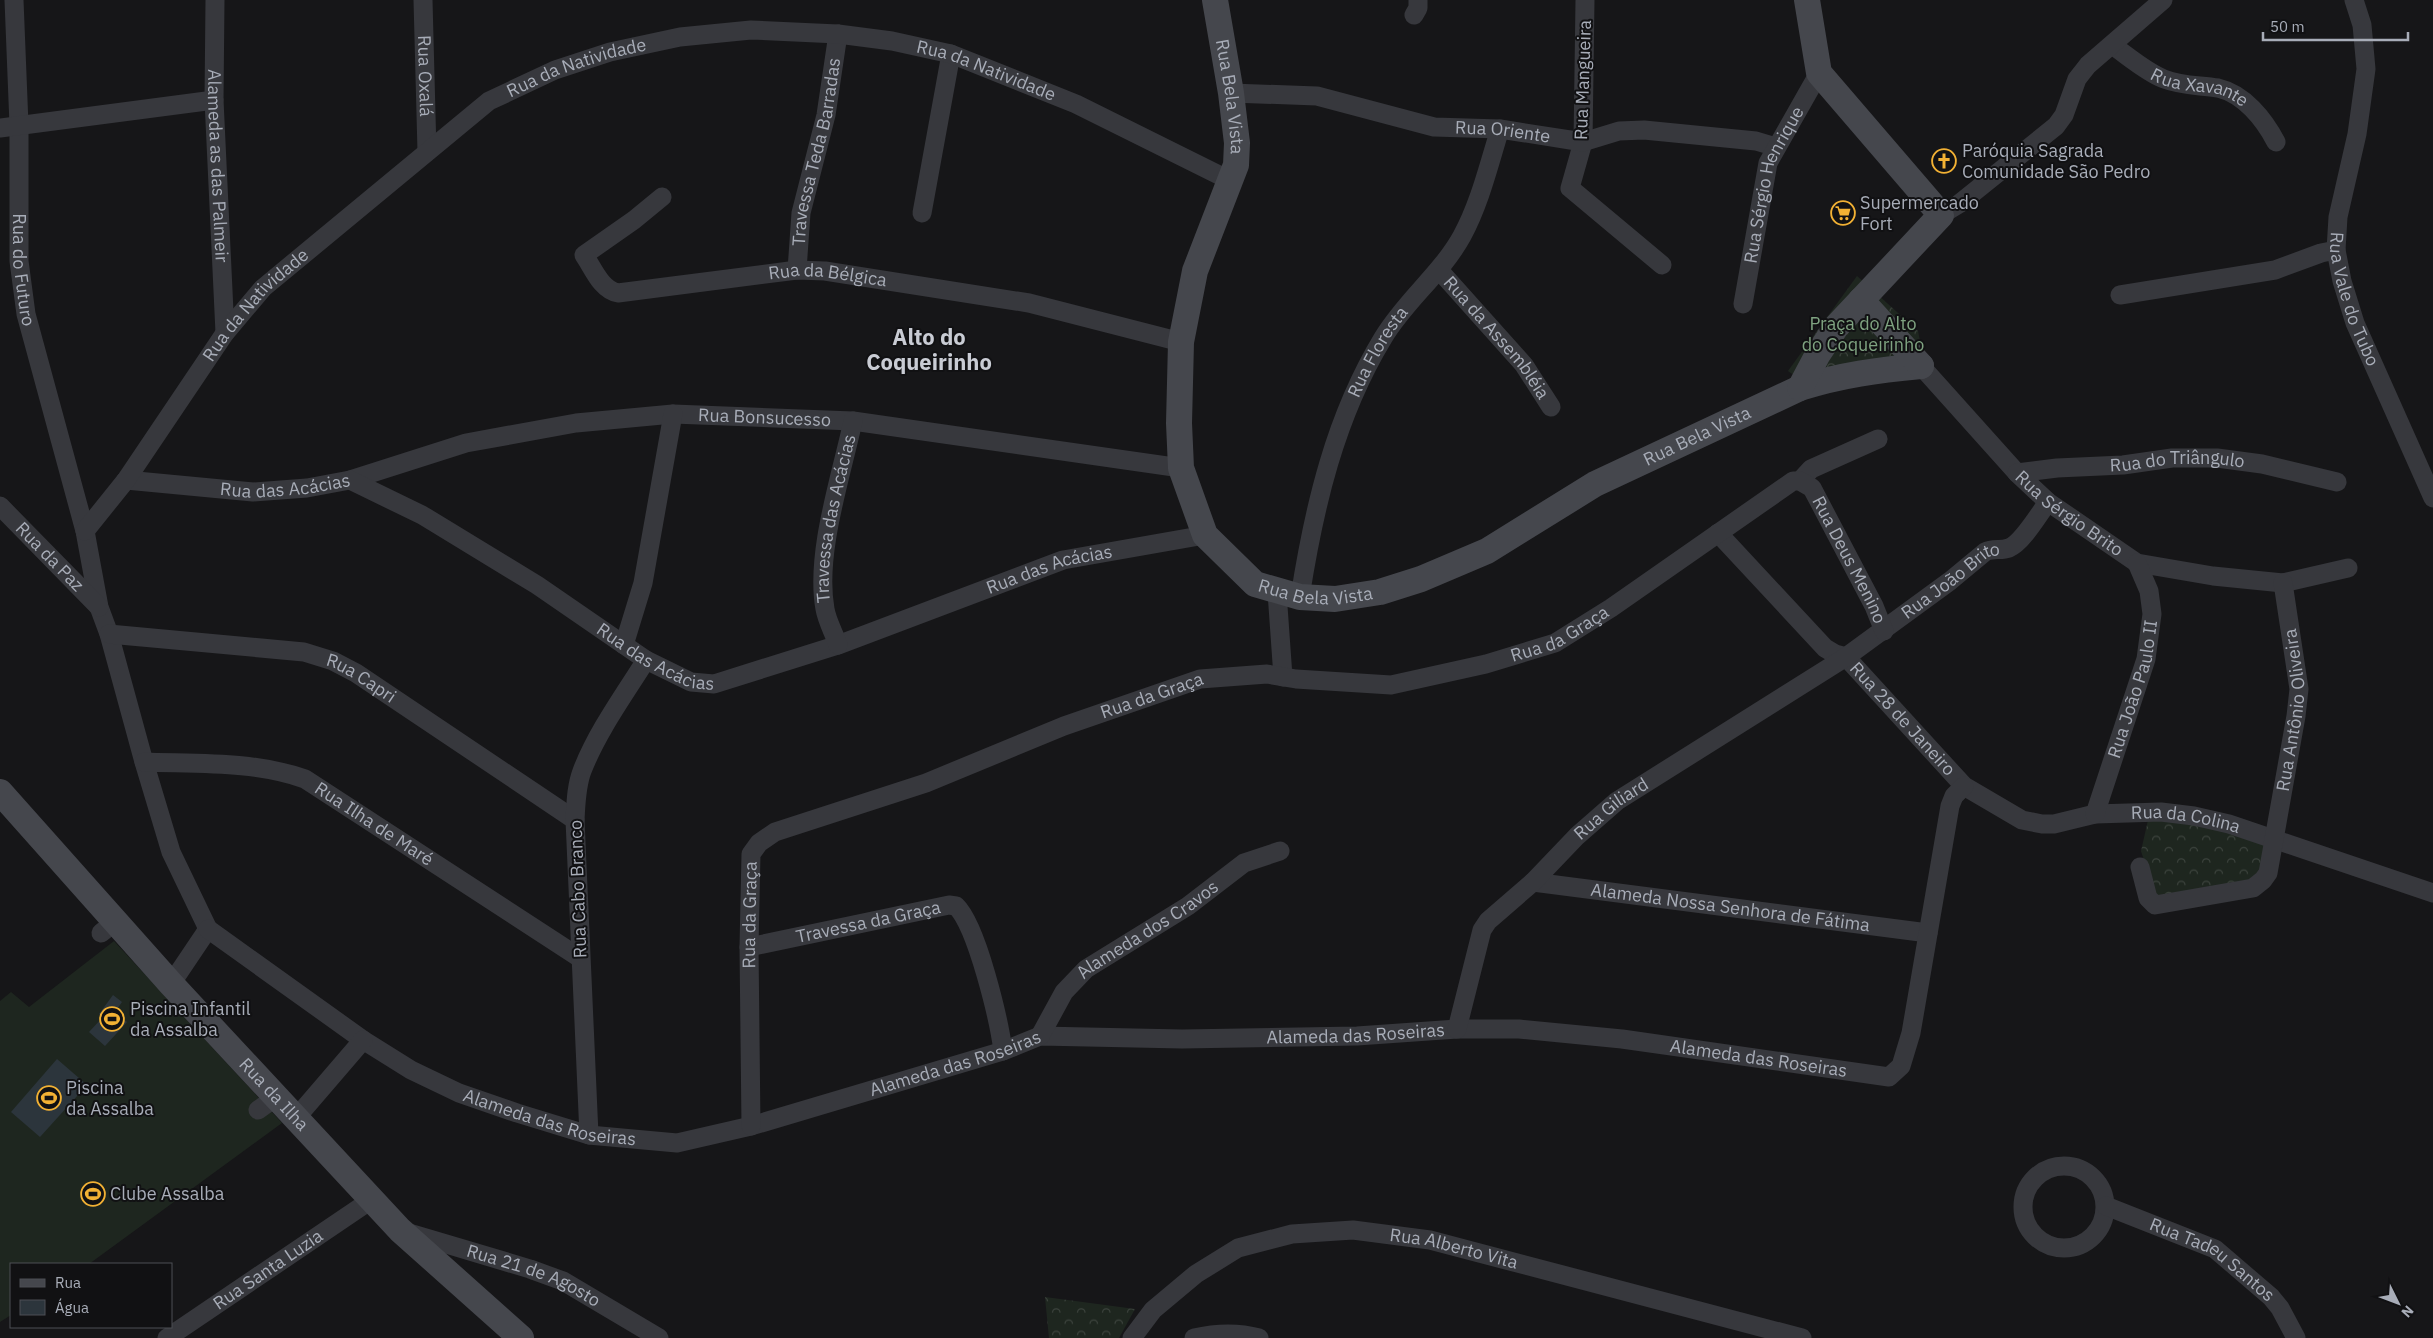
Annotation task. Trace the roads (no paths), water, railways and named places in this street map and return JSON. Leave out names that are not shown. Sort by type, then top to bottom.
[{"type":"main road","name":"Rua Bela Vista","points":[[1215,0],[1231,93],[1236,143],[1236,166],[1203,246],[1195,271],[1181,342],[1179,423],[1181,468],[1205,535],[1255,584],[1288,595],[1335,599],[1380,592],[1457,566],[1487,551],[1595,484],[1800,388],[1832,377],[1862,371],[1921,366]]},
{"type":"main road","points":[[1800,388],[1818,354],[1836,327],[1941,215],[1819,72],[1807,0]]},
{"type":"main road","name":"Rua Sérgio Brito","points":[[1861,300],[1921,366]]},
{"type":"main road","name":"Rua da Ilha","points":[[0,792],[109,927],[171,984],[267,1104],[296,1118],[400,1230],[521,1338]]},
{"type":"street","name":"Alameda as das Palmeir","points":[[214,0],[214,100],[224,333]]},
{"type":"street","name":"Rua Oxalá","points":[[423,0],[427,152]]},
{"type":"street","name":"Rua Mangueira","points":[[1585,0],[1583,142],[1570,188],[1662,265]]},
{"type":"street","points":[[1941,215],[1959,204],[2056,126],[2064,114],[2077,79],[2088,65],[2162,0]]},
{"type":"street","name":"Rua Vale do Tubo","points":[[2354,0],[2362,25],[2366,69],[2357,134],[2338,216],[2336,250],[2342,281],[2355,323],[2433,498]]},
{"type":"street","name":"Rua do Futuro","points":[[10,7],[19,125],[19,261],[26,314],[85,531]]},
{"type":"street","name":"Rua da Natividade","points":[[85,531],[126,480],[224,333],[263,288],[400,177],[489,101],[508,90],[554,70],[610,52],[680,37],[751,30],[838,34],[892,41],[951,54],[1076,104],[1231,181]]},
{"type":"street","name":"Travessa Teda Barradas","points":[[797,270],[801,213],[826,115],[838,34]]},
{"type":"street","name":"Rua Xavante","points":[[2112,45],[2162,78],[2184,86],[2219,88],[2238,97],[2268,126],[2276,142]]},
{"type":"street","points":[[922,213],[951,54]]},
{"type":"street","name":"Rua Sérgio Henrique","points":[[1743,304],[1768,162],[1819,72]]},
{"type":"street","name":"Rua Oriente","points":[[1231,93],[1316,96],[1434,127],[1500,129],[1583,142],[1619,131],[1644,130],[1756,141],[1776,147]]},
{"type":"street","points":[[0,128],[214,100]]},
{"type":"street","name":"Rua Floresta","points":[[1282,676],[1288,595],[1308,543],[1328,463],[1347,409],[1362,375],[1384,336],[1408,304],[1439,270],[1462,236],[1477,202],[1500,129]]},
{"type":"street","name":"Rua da Bélgica","points":[[662,197],[634,220],[584,255],[605,287],[612,292],[618,293],[797,270],[825,271],[1029,303],[1181,342]]},
{"type":"street","points":[[2120,295],[2275,270],[2322,253],[2336,250]]},
{"type":"street","name":"Rua da Assembléia","points":[[1439,270],[1524,365],[1551,407]]},
{"type":"street","name":"Rua Sérgio Brito","points":[[1921,366],[2017,473],[2048,502],[2137,563],[2238,579],[2283,583],[2348,568]]},
{"type":"street","points":[[624,645],[643,583],[673,414]]},
{"type":"street","name":"Rua Bonsucesso","points":[[350,480],[466,443],[576,423],[673,414],[853,421],[1181,468]]},
{"type":"street","name":"Travessa das Acácias","points":[[838,645],[825,611],[822,590],[823,558],[853,421]]},
{"type":"street","name":"Rua da Graça","points":[[751,1126],[748,947],[751,854],[759,843],[775,832],[926,783],[1064,726],[1200,679],[1267,674],[1390,685],[1486,664],[1555,644],[1611,608],[1793,481],[1806,484],[1811,469],[1878,439]]},
{"type":"street","name":"Rua do Triângulo","points":[[2017,473],[2172,458],[2217,458],[2262,464],[2337,482]]},
{"type":"street","name":"Rua das Acácias","points":[[126,480],[253,492],[307,488],[350,480],[439,525],[537,585],[646,660],[691,682],[714,684],[838,645],[1063,560],[1205,535]]},
{"type":"street","name":"Rua Deus Menino","points":[[1806,484],[1874,606],[1884,630]]},
{"type":"street","name":"Rua João Brito","points":[[1846,657],[1950,581],[1985,552],[1990,549],[2008,548],[2017,543],[2048,502]]},
{"type":"street","name":"Rua da Paz","points":[[0,506],[99,607]]},
{"type":"street","points":[[85,531],[99,607],[109,634],[171,852],[208,929],[171,984]]},
{"type":"street","name":"Rua 28 de Janeiro","points":[[1718,533],[1825,648],[1835,654],[1846,657],[1964,786],[2010,814],[2032,823],[2066,823],[2095,814]]},
{"type":"street","name":"Rua João Paulo II","points":[[2095,814],[2146,659],[2152,614],[2149,591],[2137,563]]},
{"type":"street","name":"Rua Antônio Oliveira","points":[[2274,838],[2296,716],[2299,689],[2283,583]]},
{"type":"street","name":"Rua Capri","points":[[109,634],[304,652],[333,661],[356,673],[575,820]]},
{"type":"street","name":"Rua Giliard","points":[[1457,1029],[1482,930],[1488,921],[1534,882],[1577,836],[1617,801],[1846,657]]},
{"type":"street","name":"Rua Cabo Branco","points":[[589,1135],[575,820],[577,792],[582,771],[612,714],[646,660]]},
{"type":"street","name":"Rua Ilha de Maré","points":[[144,762],[242,766],[282,771],[305,780],[580,958]]},
{"type":"street","points":[[1928,933],[1950,806],[1954,796],[1964,786]]},
{"type":"street","name":"Rua da Colina","points":[[2095,814],[2162,812],[2194,816],[2274,838],[2433,893]]},
{"type":"street","points":[[2140,867],[2148,898],[2155,905],[2253,888],[2268,873],[2274,838]]},
{"type":"street","name":"Alameda dos Cravos","points":[[1040,1036],[1064,992],[1086,969],[1188,906],[1244,862],[1280,851]]},
{"type":"street","name":"Alameda Nossa Senhora de Fátima","points":[[1534,882],[1928,933]]},
{"type":"street","name":"Travessa da Graça","points":[[748,947],[939,907],[956,906],[968,920],[999,1022],[1003,1051]]},
{"type":"street","name":"Alameda das Roseiras","points":[[208,929],[363,1040],[411,1070],[460,1093],[589,1135],[677,1143],[751,1126],[1003,1051],[1040,1036],[1192,1039],[1357,1036],[1457,1029],[1519,1029],[1622,1039],[1882,1078],[1889,1077],[1901,1066],[1911,1033],[1928,933]]},
{"type":"street","points":[[296,1118],[363,1040]]},
{"type":"street","points":[[2060,1165],[2074,1166],[2087,1171],[2100,1186],[2106,1206],[2104,1220],[2097,1232],[2087,1241],[2075,1247],[2061,1248],[2042,1242],[2028,1227],[2023,1214],[2023,1200],[2027,1187],[2035,1176],[2047,1169],[2060,1165]]},
{"type":"street","name":"Rua Santa Luzia","points":[[166,1338],[371,1200]]},
{"type":"street","name":"Rua Tadeu Santos","points":[[2106,1206],[2215,1248],[2271,1297],[2280,1308],[2296,1338]]},
{"type":"street","name":"Rua 21 de Agosto","points":[[400,1230],[530,1268],[563,1281],[659,1338]]},
{"type":"street","name":"Rua Alberto Vita","points":[[1132,1338],[1153,1310],[1196,1274],[1238,1248],[1292,1234],[1353,1230],[1430,1240],[1802,1338]]},
{"type":"street","points":[[1194,1338],[1210,1334],[1245,1334],[1259,1338]]},
{"type":"water","name":"Piscina Infantil da Assalba","points":[[113,995],[122,1002],[115,1012],[127,1022],[105,1046],[89,1032],[103,1017],[99,1014]]},
{"type":"water","name":"Piscina da Assalba","points":[[57,1059],[87,1085],[40,1137],[11,1112]]},
{"type":"place","name":"Paróquia Sagrada Comunidade São Pedro","points":[[1944,161]]},
{"type":"place","name":"Supermercado Fort","points":[[1843,213]]},
{"type":"place","name":"Piscina Infantil da Assalba","points":[[112,1019]]},
{"type":"place","name":"Piscina da Assalba","points":[[49,1098]]},
{"type":"place","name":"Clube Assalba","points":[[93,1194]]},
{"type":"district","name":"Alto do Coqueirinho","points":[[929,350]]},
{"type":"park label","name":"Praça do Alto do Coqueirinho","points":[[1863,334]]}]
